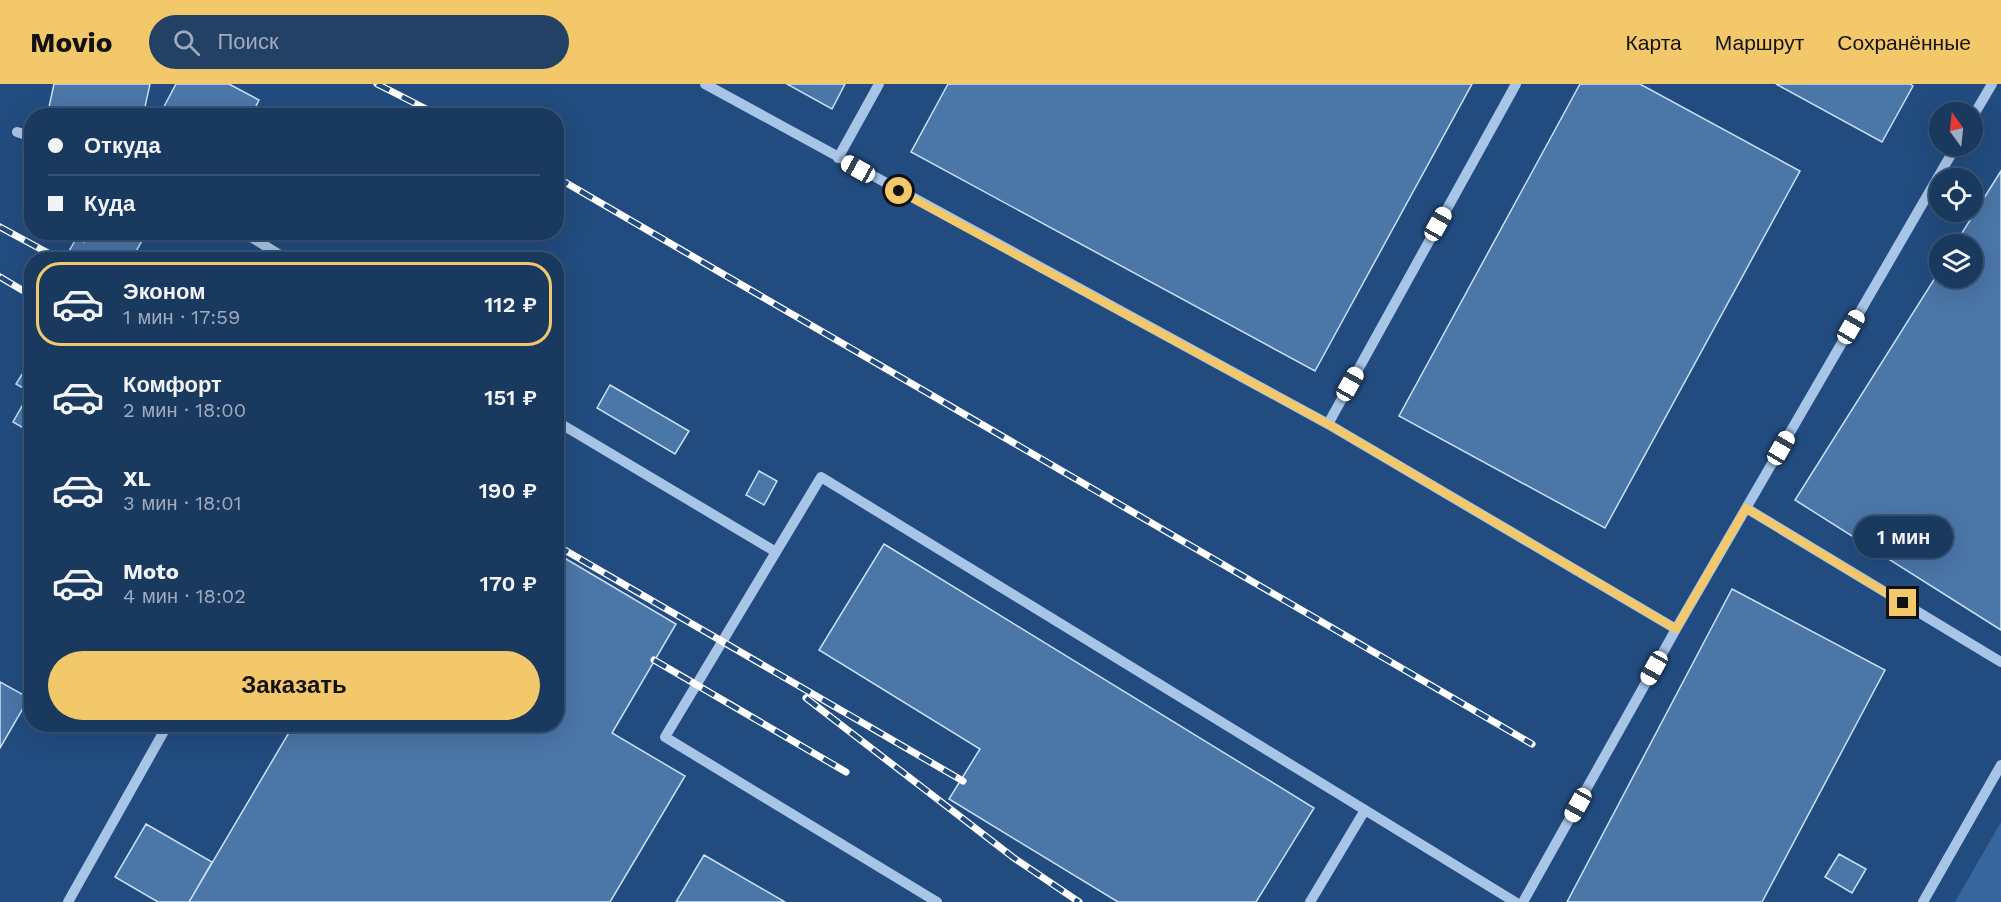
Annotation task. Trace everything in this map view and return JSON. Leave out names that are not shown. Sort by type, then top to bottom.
[{"type":"lane","points":[[705,84],[1328,424],[1676,629]]},
{"type":"lane","points":[[838,158],[879,84]]},
{"type":"lane","points":[[1328,424],[1516,84]]},
{"type":"lane","points":[[1981,102],[1992,84]]},
{"type":"lane","points":[[17,132],[24,134]]},
{"type":"lane","points":[[1523,902],[1676,629],[1950,156]]},
{"type":"lane","points":[[256,240],[275,252]]},
{"type":"lane","points":[[564,426],[776,552]]},
{"type":"lane","points":[[937,902],[665,737],[821,477],[1515,902]]},
{"type":"lane","points":[[1746,508],[2001,662]]},
{"type":"lane","points":[[68,902],[164,732]]},
{"type":"lane","points":[[1923,902],[2001,765]]},
{"type":"lane","points":[[1311,902],[1365,810]]},
{"type":"shaded area","points":[[2001,822],[2001,902],[1955,902]]},
{"type":"building","points":[[54,84],[150,84],[145,108],[49,108]]},
{"type":"building","points":[[176,84],[229,84],[259,100],[255,108],[163,108]]},
{"type":"building","points":[[787,84],[845,84],[832,109]]},
{"type":"building","points":[[948,84],[1472,84],[1315,371],[911,152]]},
{"type":"building","points":[[1580,84],[1640,84],[1800,171],[1605,528],[1399,416]]},
{"type":"building","points":[[1776,84],[1910,84],[1913,86],[1882,142]]},
{"type":"building","points":[[2001,171],[2001,630],[1795,500],[1929,287],[1983,288],[1983,234],[1961,234],[1969,222],[1983,222],[1983,200]]},
{"type":"building","points":[[75,240],[84,242],[85,240],[142,240],[136,252],[69,252]]},
{"type":"building","points":[[24,371],[24,389],[16,384]]},
{"type":"building","points":[[610,385],[689,431],[675,454],[597,408]]},
{"type":"building","points":[[24,403],[24,428],[13,422]]},
{"type":"building","points":[[759,471],[777,481],[764,505],[746,495]]},
{"type":"building","points":[[884,544],[1314,808],[1256,902],[1118,902],[949,799],[980,749],[819,650]]},
{"type":"building","points":[[564,558],[676,624],[612,733],[685,776],[610,902],[189,902],[289,732],[564,732]]},
{"type":"building","points":[[1732,589],[1885,670],[1762,902],[1567,902]]},
{"type":"building","points":[[0,682],[24,695],[24,707],[0,748]]},
{"type":"building","points":[[146,824],[212,862],[189,902],[158,902],[115,877]]},
{"type":"building","points":[[1839,854],[1866,869],[1852,893],[1825,877]]},
{"type":"building","points":[[704,855],[785,902],[676,902]]},
{"type":"railway","points":[[377,84],[424,108]]},
{"type":"railway","points":[[564,182],[1532,744]]},
{"type":"railway","points":[[0,227],[24,240]]},
{"type":"railway","points":[[24,240],[46,252]]},
{"type":"railway","points":[[0,277],[24,291]]},
{"type":"railway","points":[[564,550],[963,781]]},
{"type":"railway","points":[[654,660],[846,772]]},
{"type":"railway","points":[[806,698],[1014,858],[1079,902]]},
{"type":"route","points":[[899,191],[1328,424],[1676,629],[1746,508],[1903,603]]}]
